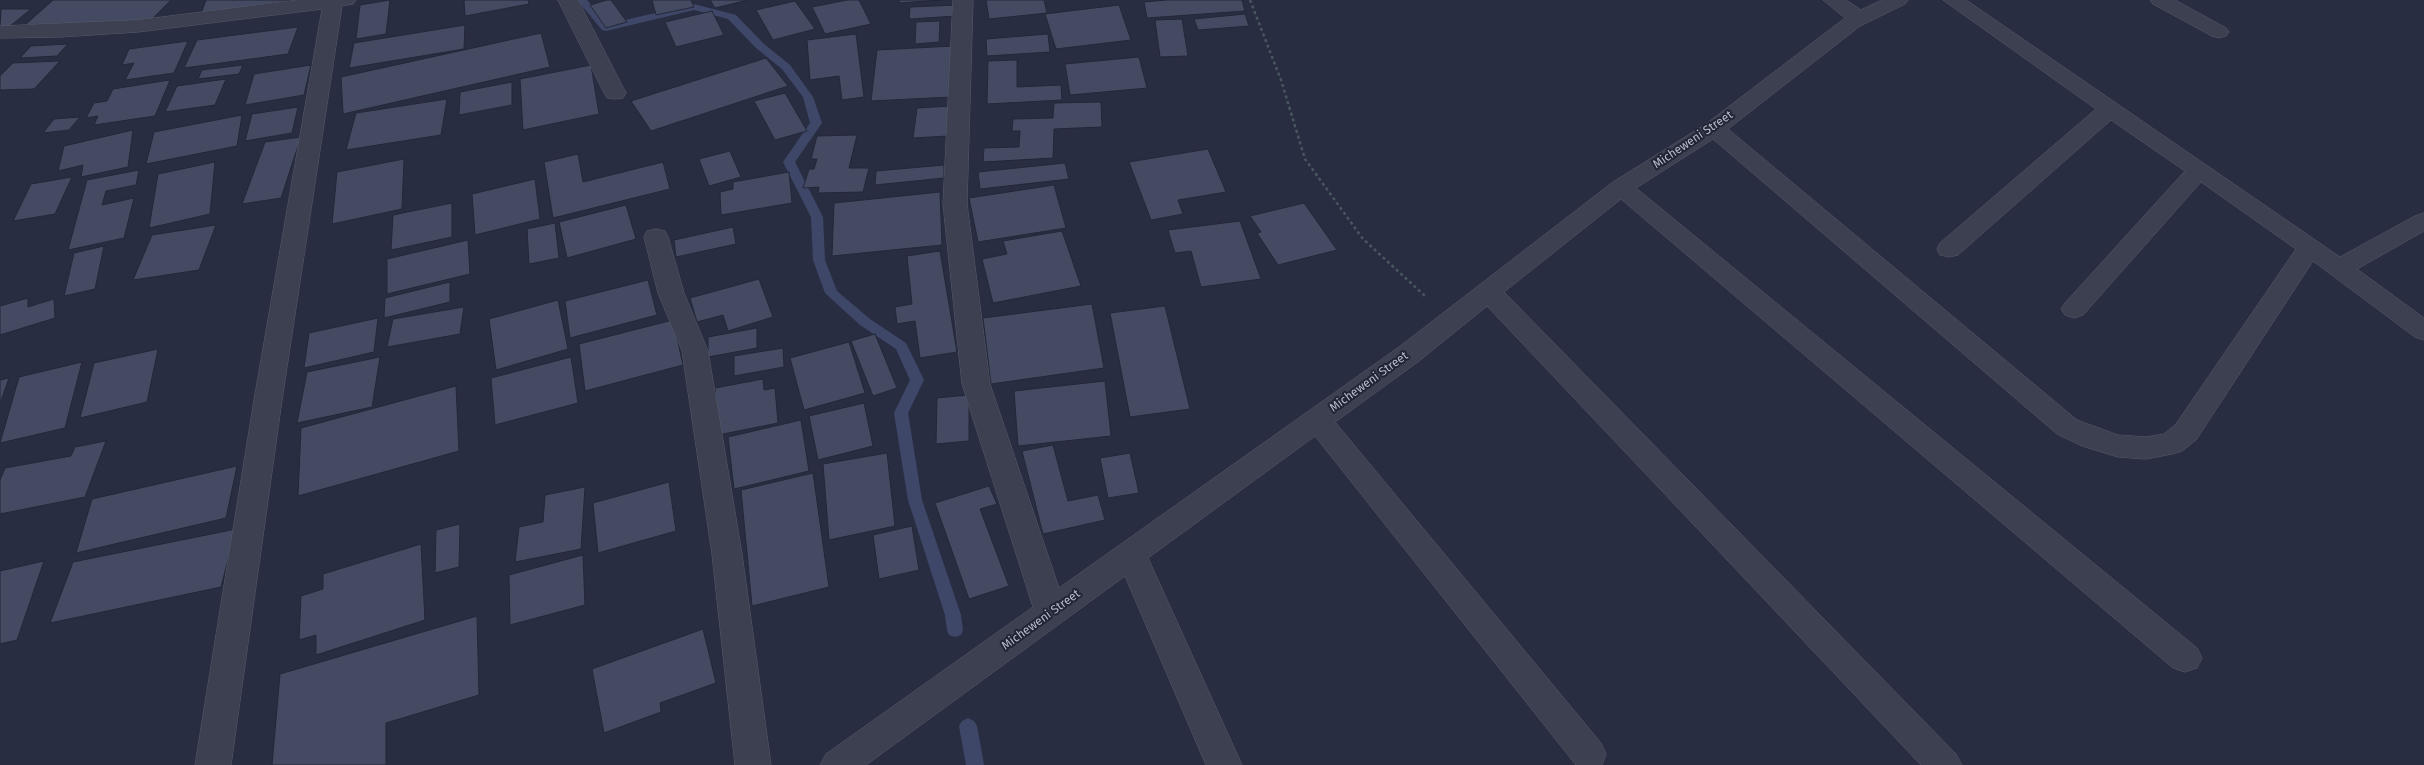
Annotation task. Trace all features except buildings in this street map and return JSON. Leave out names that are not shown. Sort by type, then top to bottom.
[{"type":"street","points":[[568,0],[615,93]]},
{"type":"street","points":[[963,0],[955,204],[976,384],[1051,612]]},
{"type":"street","points":[[1833,0],[1860,19]]},
{"type":"street","name":"Micheweni Street","points":[[838,765],[1409,354],[1621,187],[1714,129],[1860,19],[1898,0]]},
{"type":"street","points":[[1953,0],[2310,247],[2337,269],[2424,331]]},
{"type":"street","points":[[2160,0],[2219,32]]},
{"type":"street","points":[[0,32],[119,27],[337,1],[269,390],[213,765]]},
{"type":"street","points":[[1948,249],[2111,108]]},
{"type":"street","points":[[1714,129],[2067,427],[2092,438],[2118,446],[2146,448],[2172,443],[2186,432],[2310,247]]},
{"type":"street","points":[[2074,309],[2199,170]]},
{"type":"street","points":[[1621,187],[2185,658]]},
{"type":"street","points":[[2337,269],[2424,221]]},
{"type":"street","points":[[656,237],[661,249],[671,293],[695,351],[728,554],[753,765]]},
{"type":"street","points":[[1488,291],[1944,765]]},
{"type":"street","points":[[1317,419],[1589,754]]},
{"type":"street","points":[[1131,554],[1224,765]]},
{"type":"path","points":[[1250,0],[1281,80],[1305,159],[1363,239],[1451,320]]},
{"type":"waterway","points":[[582,0],[606,28],[694,7],[732,17],[760,46],[786,67],[808,97],[816,123],[789,162],[817,217],[819,260],[831,293],[865,322],[901,346],[917,380],[901,413],[915,500],[953,615],[955,630]]},
{"type":"waterway","points":[[968,726],[975,765]]}]
